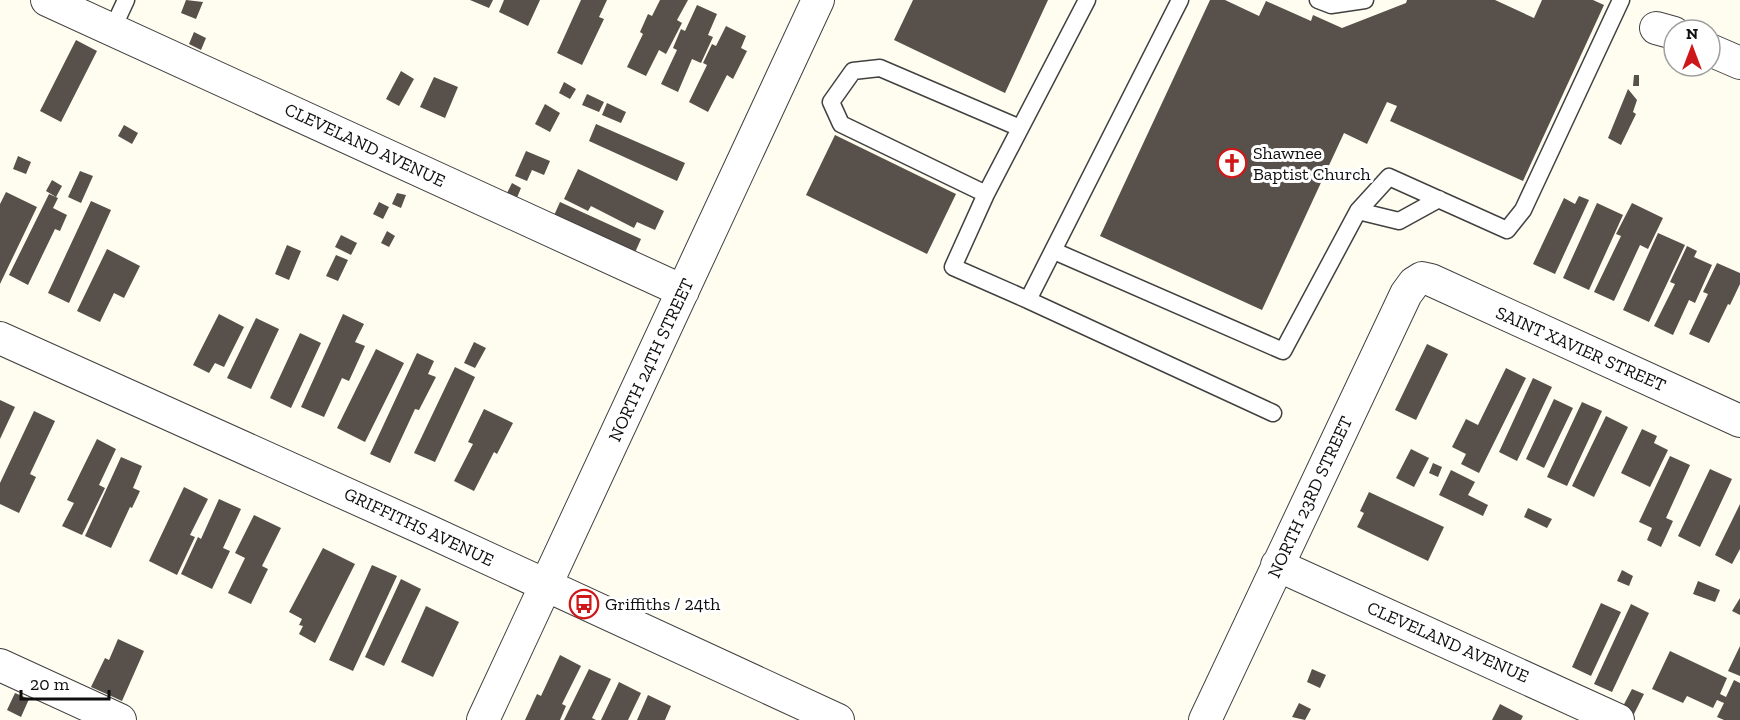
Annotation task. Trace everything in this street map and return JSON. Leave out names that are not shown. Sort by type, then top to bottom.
[{"type":"street","name":"CLEVELAND AVENUE","points":[[48,0],[683,291]]},
{"type":"street","name":"NORTH 24TH STREET","points":[[483,720],[683,291],[814,1]]},
{"type":"street","points":[[1722,55],[1740,63]]},
{"type":"street","name":"SAINT XAVIER STREET","points":[[1422,278],[1431,280],[1740,421]]},
{"type":"street","name":"NORTH 23RD STREET","points":[[1205,720],[1406,294],[1414,283],[1422,278]]},
{"type":"street","name":"GRIFFITHS AVENUE","points":[[0,338],[422,528],[837,720]]},
{"type":"street","name":"CLEVELAND AVENUE","points":[[1277,565],[1618,720]]},
{"type":"street","points":[[0,665],[120,720]]},
{"type":"lane","points":[[112,30],[126,0]]},
{"type":"lane","points":[[1087,0],[986,194],[953,267],[1273,413]]},
{"type":"lane","points":[[1028,300],[1180,0]]},
{"type":"lane","points":[[1318,0],[1331,4],[1365,0]]},
{"type":"lane","points":[[1054,251],[1283,351],[1358,211],[1389,177],[1507,230],[1523,210],[1621,0]]},
{"type":"lane","points":[[986,194],[841,124],[831,102],[853,71],[880,68],[1020,128]]},
{"type":"lane","points":[[1358,211],[1399,222],[1439,200]]},
{"type":"building","points":[[186,0],[203,2],[196,19],[181,13]]},
{"type":"building","points":[[470,0],[493,0],[489,8]]},
{"type":"building","points":[[504,0],[540,0],[528,26],[499,12]]},
{"type":"building","points":[[581,0],[607,0],[599,17],[604,19],[582,65],[557,53]]},
{"type":"building","points":[[660,0],[688,0],[677,20],[682,23],[666,54],[659,50],[646,76],[627,67],[643,34],[640,32],[648,14],[652,16]]},
{"type":"building","points":[[913,0],[1048,0],[1005,93],[894,40]]},
{"type":"building","name":"Shawnee Baptist Church","points":[[1210,0],[1225,0],[1259,16],[1266,1],[1311,21],[1313,15],[1342,28],[1406,3],[1407,0],[1495,0],[1534,18],[1542,0],[1593,0],[1604,5],[1523,181],[1390,121],[1397,106],[1387,102],[1367,144],[1344,133],[1262,310],[1100,236]]},
{"type":"building","points":[[697,5],[717,14],[708,35],[713,37],[701,63],[692,59],[678,92],[661,84],[677,50],[673,48],[681,29],[685,31]]},
{"type":"building","points":[[726,26],[746,36],[741,48],[747,51],[733,79],[727,75],[708,112],[689,102],[707,65],[703,63],[712,44],[716,46]]},
{"type":"building","points":[[194,32],[206,38],[201,50],[189,44]]},
{"type":"building","points":[[76,40],[97,51],[61,122],[40,111]]},
{"type":"building","points":[[401,71],[414,79],[399,106],[386,99]]},
{"type":"building","points":[[1634,75],[1639,75],[1639,86],[1633,86]]},
{"type":"building","points":[[434,77],[458,87],[445,118],[420,107]]},
{"type":"building","points":[[564,82],[576,89],[570,99],[559,93]]},
{"type":"building","points":[[1628,89],[1637,100],[1633,112],[1636,114],[1621,145],[1608,138]]},
{"type":"building","points":[[587,94],[604,102],[599,112],[582,105]]},
{"type":"building","points":[[607,103],[626,112],[621,123],[602,115]]},
{"type":"building","points":[[545,104],[560,113],[550,132],[535,124]]},
{"type":"building","points":[[596,124],[685,163],[677,181],[589,141]]},
{"type":"building","points":[[124,125],[138,133],[132,144],[118,136]]},
{"type":"building","points":[[835,135],[956,194],[927,254],[806,195]]},
{"type":"building","points":[[526,151],[550,161],[544,175],[532,170],[527,181],[515,176]]},
{"type":"building","points":[[18,156],[31,162],[26,174],[13,169]]},
{"type":"building","points":[[578,169],[664,211],[655,230],[637,222],[634,228],[591,206],[588,211],[564,199]]},
{"type":"building","points":[[80,171],[93,176],[81,203],[68,197]]},
{"type":"building","points":[[52,180],[62,186],[56,197],[46,191]]},
{"type":"building","points":[[512,183],[521,188],[516,200],[506,195]]},
{"type":"building","points":[[6,192],[37,207],[0,284],[0,204]]},
{"type":"building","points":[[397,193],[406,195],[401,208],[392,204]]},
{"type":"building","points":[[49,194],[58,198],[53,208],[67,215],[60,231],[55,229],[28,285],[9,275]]},
{"type":"building","points":[[1579,196],[1589,200],[1555,274],[1533,264],[1564,198],[1575,204]]},
{"type":"building","points":[[91,201],[111,210],[69,303],[48,293]]},
{"type":"building","points":[[379,202],[389,207],[383,219],[373,214]]},
{"type":"building","points":[[560,202],[641,239],[633,257],[552,220]]},
{"type":"building","points":[[1597,203],[1623,215],[1589,290],[1563,278]]},
{"type":"building","points":[[1632,203],[1663,218],[1648,249],[1640,245],[1614,301],[1594,292],[1621,236],[1616,234]]},
{"type":"building","points":[[387,231],[395,236],[389,247],[381,243]]},
{"type":"building","points":[[1658,233],[1685,245],[1649,322],[1623,310]]},
{"type":"building","points":[[341,235],[357,243],[351,255],[335,247]]},
{"type":"building","points":[[287,245],[301,251],[289,280],[275,274]]},
{"type":"building","points":[[1687,246],[1697,251],[1694,257],[1712,265],[1695,303],[1689,300],[1673,335],[1654,326],[1675,284],[1670,282]]},
{"type":"building","points":[[107,249],[140,266],[124,298],[114,293],[100,322],[77,311]]},
{"type":"building","points":[[336,255],[348,260],[338,281],[326,276]]},
{"type":"building","points":[[1717,263],[1740,273],[1740,284],[1709,343],[1689,334],[1708,294],[1703,292]]},
{"type":"building","points":[[219,314],[244,327],[224,367],[215,363],[209,373],[193,365]]},
{"type":"building","points":[[343,314],[364,324],[355,342],[365,346],[349,381],[342,378],[324,417],[301,407]]},
{"type":"building","points":[[256,318],[279,329],[251,389],[227,378]]},
{"type":"building","points":[[300,333],[321,343],[291,408],[270,398]]},
{"type":"building","points":[[474,342],[486,348],[475,368],[464,363]]},
{"type":"building","points":[[1427,344],[1448,354],[1416,420],[1395,410]]},
{"type":"building","points":[[376,349],[404,363],[365,442],[337,428]]},
{"type":"building","points":[[417,353],[434,361],[428,374],[436,377],[419,410],[415,409],[390,463],[370,454]]},
{"type":"building","points":[[455,367],[475,377],[435,462],[414,453]]},
{"type":"building","points":[[1506,368],[1526,378],[1479,473],[1461,464],[1466,454],[1452,447],[1466,419],[1478,425]]},
{"type":"building","points":[[1533,378],[1552,387],[1517,461],[1499,452]]},
{"type":"building","points":[[1554,399],[1573,408],[1544,468],[1526,459]]},
{"type":"building","points":[[0,400],[15,407],[0,439]]},
{"type":"building","points":[[1582,402],[1602,411],[1567,486],[1547,477]]},
{"type":"building","points":[[484,409],[513,423],[497,454],[494,452],[474,491],[454,481],[473,444],[468,442]]},
{"type":"building","points":[[34,411],[55,421],[30,474],[36,477],[19,513],[0,504],[0,483]]},
{"type":"building","points":[[1606,416],[1628,427],[1594,497],[1572,486]]},
{"type":"building","points":[[1642,429],[1657,436],[1654,443],[1668,450],[1650,487],[1621,473]]},
{"type":"building","points":[[97,439],[116,449],[99,485],[105,488],[82,535],[62,526],[74,503],[67,500]]},
{"type":"building","points":[[1411,449],[1429,458],[1414,487],[1396,478]]},
{"type":"building","points":[[1670,456],[1690,465],[1666,518],[1673,521],[1661,547],[1647,540],[1652,528],[1639,522]]},
{"type":"building","points":[[121,457],[142,466],[133,488],[140,491],[111,548],[85,536]]},
{"type":"building","points":[[1433,463],[1442,467],[1438,477],[1429,473]]},
{"type":"building","points":[[1710,469],[1732,479],[1700,547],[1678,536]]},
{"type":"building","points":[[1451,470],[1475,482],[1468,495],[1488,505],[1483,516],[1439,495]]},
{"type":"building","points":[[184,487],[208,499],[190,535],[195,537],[177,575],[149,561]]},
{"type":"building","points":[[1369,492],[1444,527],[1428,561],[1357,527],[1364,513],[1360,511]]},
{"type":"building","points":[[219,499],[241,509],[223,548],[230,551],[212,589],[181,574],[198,537],[201,539]]},
{"type":"building","points":[[1740,504],[1740,549],[1732,564],[1715,555]]},
{"type":"building","points":[[1528,508],[1552,519],[1547,528],[1524,517]]},
{"type":"building","points":[[254,515],[281,528],[262,566],[268,569],[251,604],[228,593],[245,558],[235,553]]},
{"type":"building","points":[[323,548],[355,564],[315,643],[299,634],[303,626],[299,625],[302,619],[289,612]]},
{"type":"building","points":[[372,565],[397,576],[353,671],[329,660]]},
{"type":"building","points":[[1622,570],[1633,576],[1629,586],[1617,581]]},
{"type":"building","points":[[401,579],[421,589],[384,666],[365,657]]},
{"type":"building","points":[[1698,581],[1720,590],[1715,602],[1693,594]]},
{"type":"building","points":[[1740,598],[1740,615],[1732,611]]},
{"type":"building","points":[[1601,603],[1621,612],[1591,676],[1572,667]]},
{"type":"building","points":[[1631,604],[1649,613],[1612,692],[1594,684]]},
{"type":"building","points":[[426,606],[459,622],[433,677],[401,662]]},
{"type":"building","points":[[118,639],[144,651],[122,701],[91,687],[105,658],[109,660]]},
{"type":"building","points":[[1740,646],[1740,676],[1728,671]]},
{"type":"building","points":[[1670,651],[1727,678],[1720,694],[1726,697],[1734,680],[1740,683],[1740,720],[1724,720],[1717,717],[1724,703],[1717,700],[1713,708],[1687,696],[1683,703],[1652,689]]},
{"type":"building","points":[[560,655],[581,666],[562,704],[566,706],[560,720],[525,720],[537,694],[541,696]]},
{"type":"building","points":[[589,669],[611,679],[592,718],[596,720],[564,720]]},
{"type":"building","points":[[1312,669],[1326,675],[1320,688],[1307,682]]},
{"type":"building","points":[[619,682],[641,693],[628,720],[601,720]]},
{"type":"building","points":[[1632,689],[1644,694],[1633,716],[1621,710]]},
{"type":"building","points":[[15,693],[29,699],[21,717],[7,710]]},
{"type":"building","points":[[648,695],[671,706],[665,720],[637,720]]},
{"type":"building","points":[[1299,703],[1311,709],[1305,720],[1292,717]]},
{"type":"building","points":[[1500,704],[1523,716],[1521,720],[1492,720]]},
{"type":"place","name":"Shawnee Baptist Church","points":[[1232,163]]},
{"type":"place","name":"Griffiths / 24th","points":[[584,604]]}]
